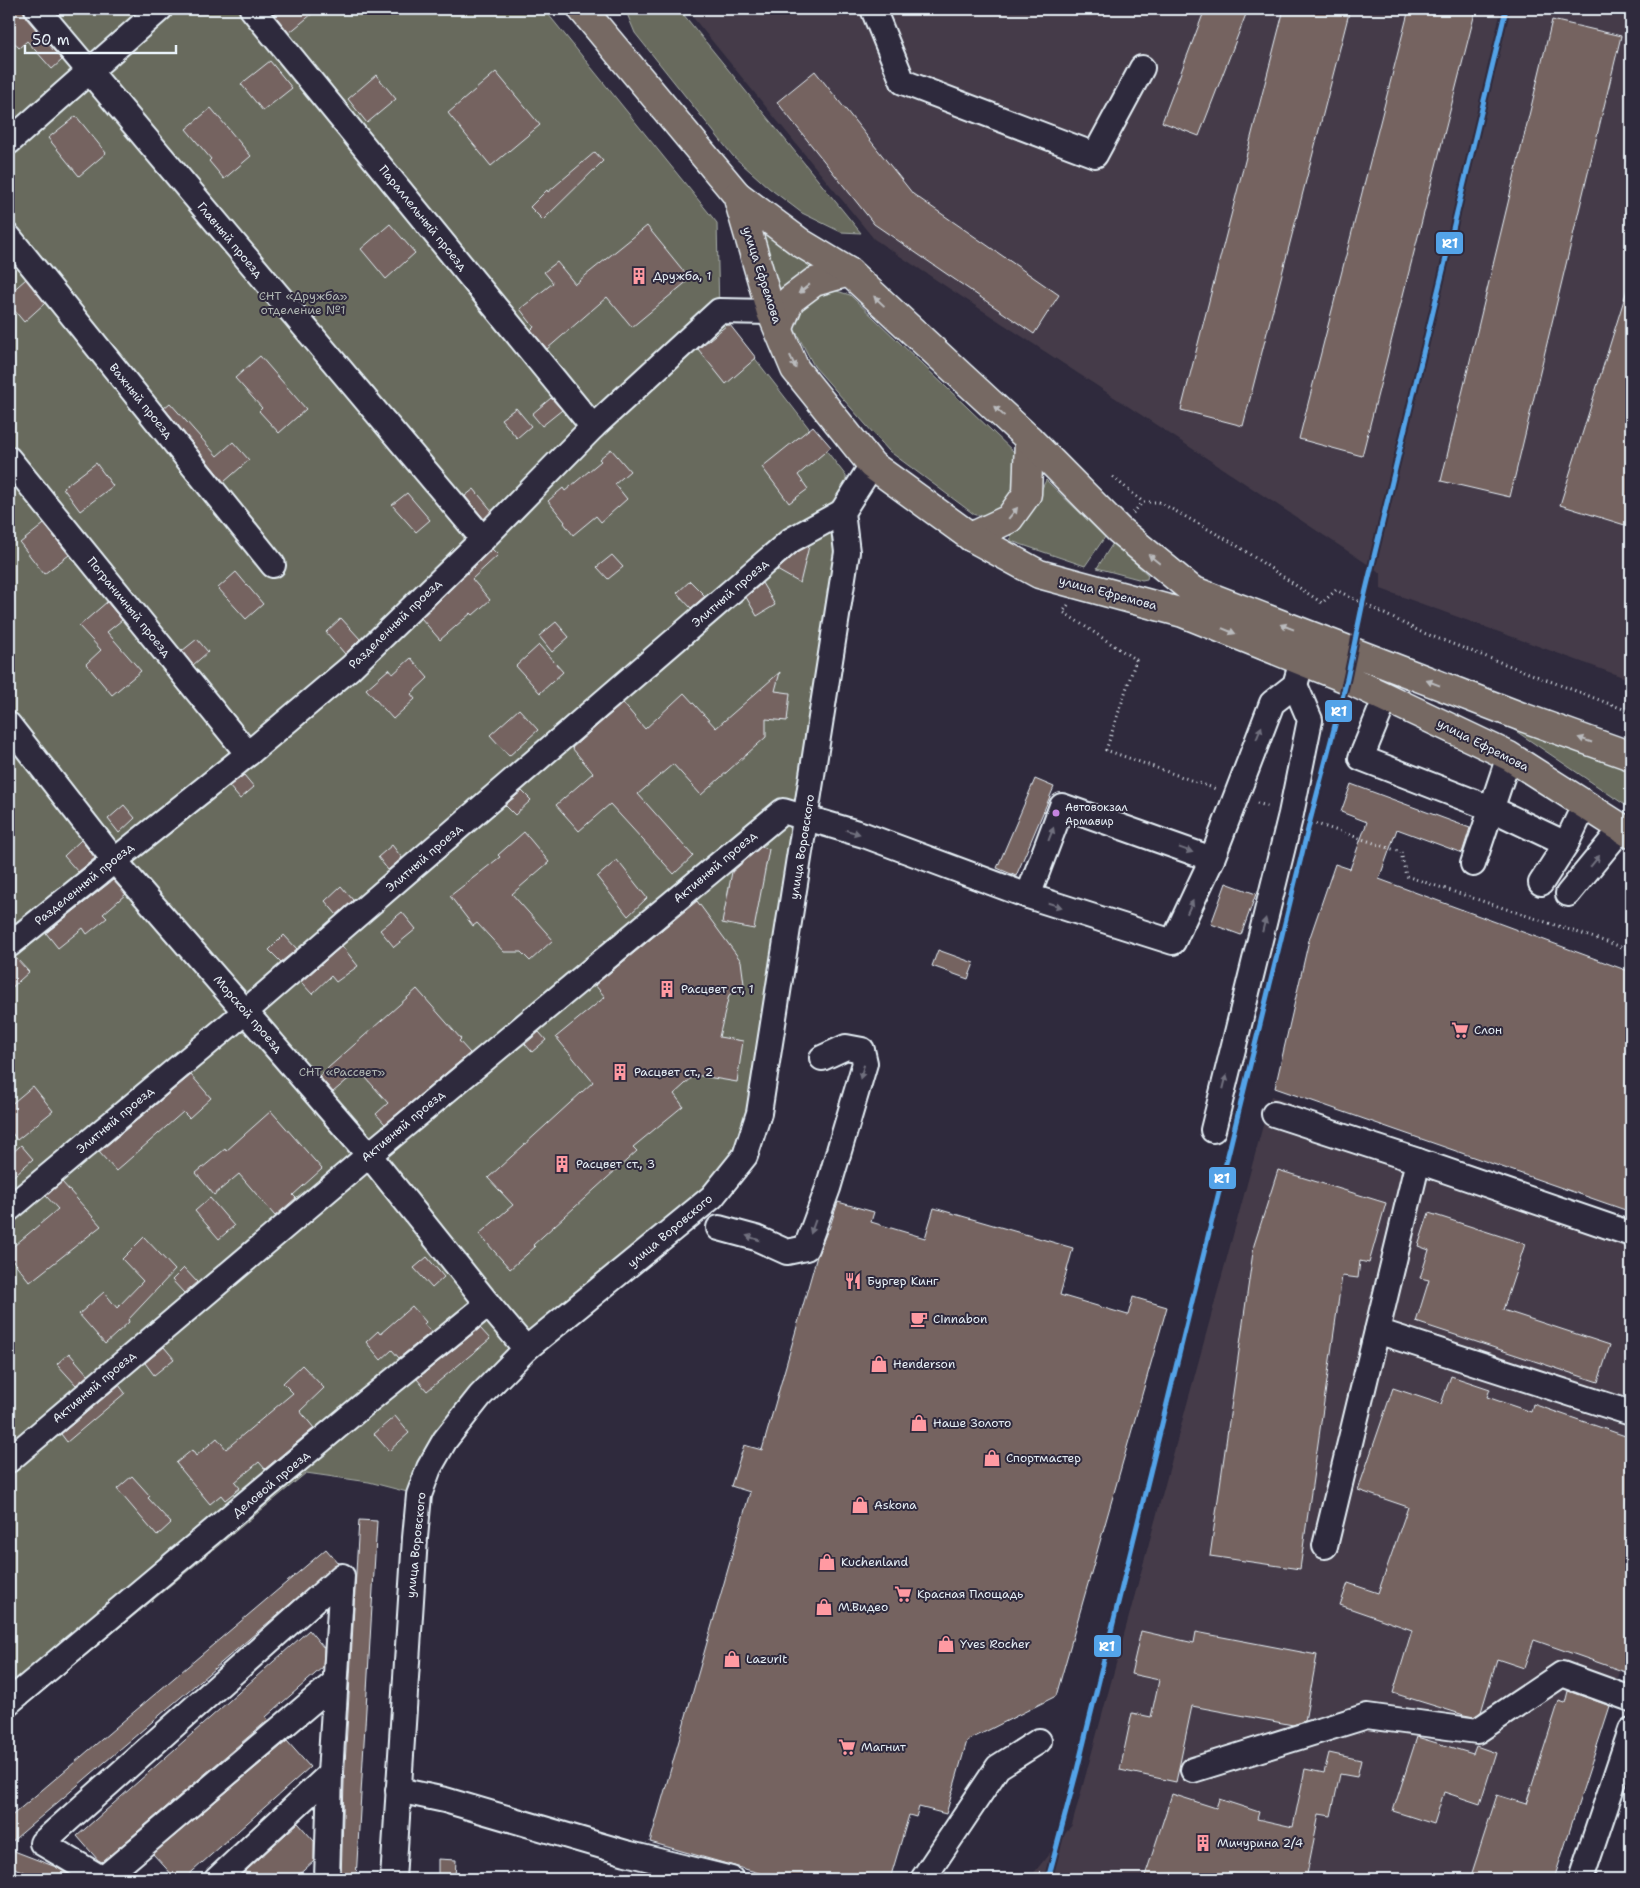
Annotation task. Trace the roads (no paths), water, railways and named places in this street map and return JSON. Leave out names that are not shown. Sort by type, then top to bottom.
[{"type":"main road","name":"улица Ефремова","points":[[585,10],[737,195],[801,242],[849,272],[1028,439],[1119,530],[1192,590],[1522,717],[1631,756]]},
{"type":"main road","name":"улица Ефремова","points":[[737,195],[775,320],[795,369],[872,465],[971,537],[1039,574],[1184,613],[1299,673],[1386,697],[1509,756],[1626,831]]},
{"type":"main road","points":[[775,320],[790,300],[814,282],[849,272]]},
{"type":"main road","points":[[971,537],[1009,519],[1027,494],[1028,439]]},
{"type":"street","name":"Главный проезд","points":[[37,9],[482,539]]},
{"type":"street","points":[[9,142],[160,9]]},
{"type":"street","name":"Параллельный проезд","points":[[252,9],[593,427]]},
{"type":"street","points":[[873,9],[903,82],[1095,155],[1142,68]]},
{"type":"street","name":"Важный проезд","points":[[9,237],[273,564]]},
{"type":"street","name":"Разделенный проезд","points":[[9,945],[248,754],[350,668],[593,427],[719,312],[775,320]]},
{"type":"street","name":"Пограничный проезд","points":[[9,459],[248,754]]},
{"type":"street","points":[[842,512],[872,465]]},
{"type":"street","name":"улица Воровского","points":[[393,1879],[419,1495],[429,1468],[445,1440],[480,1396],[526,1349],[712,1197],[744,1156],[760,1113],[847,552],[842,512]]},
{"type":"street","name":"Элитный проезд","points":[[9,1210],[246,1011],[791,540],[842,512]]},
{"type":"street","points":[[806,818],[864,835],[1028,896],[1173,942],[1212,859],[1272,703],[1299,673]]},
{"type":"street","points":[[1213,1130],[1291,814],[1310,720],[1299,673]]},
{"type":"street","points":[[1386,697],[1362,758],[1490,808],[1566,844]]},
{"type":"street","name":"Морской проезд","points":[[9,725],[114,860],[246,1011],[368,1155],[488,1304]]},
{"type":"street","points":[[1473,864],[1490,808],[1509,756]]},
{"type":"street","points":[[1541,883],[1566,844],[1585,804]]},
{"type":"street","points":[[1028,896],[1062,806],[1212,859]]},
{"type":"street","name":"Активный проезд","points":[[9,1460],[368,1155],[782,811],[806,818]]},
{"type":"street","points":[[1568,894],[1626,831]]},
{"type":"street","points":[[719,1228],[756,1238],[787,1252],[806,1248],[828,1188],[865,1062],[862,1050],[846,1046],[822,1058]]},
{"type":"street","points":[[1274,1114],[1631,1234]]},
{"type":"street","points":[[1325,1546],[1418,1161]]},
{"type":"street","points":[[488,1304],[526,1349]]},
{"type":"street","name":"Деловой проезд","points":[[9,1702],[368,1401],[488,1304]]},
{"type":"street","points":[[1377,1331],[1631,1413]]},
{"type":"street","points":[[327,1879],[330,1774],[342,1576],[42,1843],[103,1879],[335,1682]]},
{"type":"street","points":[[1192,1770],[1367,1716],[1477,1732],[1562,1674],[1631,1699]]},
{"type":"street","points":[[1581,1879],[1631,1730]]},
{"type":"street","points":[[923,1879],[998,1767],[1039,1741]]},
{"type":"street","points":[[217,1879],[330,1774]]},
{"type":"street","points":[[398,1790],[445,1800],[626,1853],[731,1879]]},
{"type":"place","name":"Дружба, 1","points":[[639,276]]},
{"type":"place","name":"Автовокзал Армавир","points":[[1056,813]]},
{"type":"place","name":"Расцвет ст, 1","points":[[667,989]]},
{"type":"place","name":"Слон","points":[[1460,1030]]},
{"type":"place","name":"Расцвет ст., 2","points":[[620,1072]]},
{"type":"place","name":"Расцвет ст., 3","points":[[562,1164]]},
{"type":"place","name":"Бургер Кинг","points":[[853,1281]]},
{"type":"place","name":"Cinnabon","points":[[919,1319]]},
{"type":"place","name":"Henderson","points":[[879,1364]]},
{"type":"place","name":"Наше Золото","points":[[919,1423]]},
{"type":"place","name":"Спортмастер","points":[[992,1458]]},
{"type":"place","name":"Askona","points":[[860,1505]]},
{"type":"place","name":"Kuchenland","points":[[827,1562]]},
{"type":"place","name":"Красная Площадь","points":[[903,1594]]},
{"type":"place","name":"М.Видео","points":[[824,1607]]},
{"type":"place","name":"Yves Rocher","points":[[946,1644]]},
{"type":"place","name":"Lazurit","points":[[732,1659]]},
{"type":"place","name":"Магнит","points":[[847,1747]]},
{"type":"place","name":"Мичурина 2/4","points":[[1203,1843]]},
{"type":"park label","name":"СНТ «Дружба» отделение №1","points":[[303,303]]},
{"type":"park label","name":"СНТ «Рассвет»","points":[[342,1072]]}]
